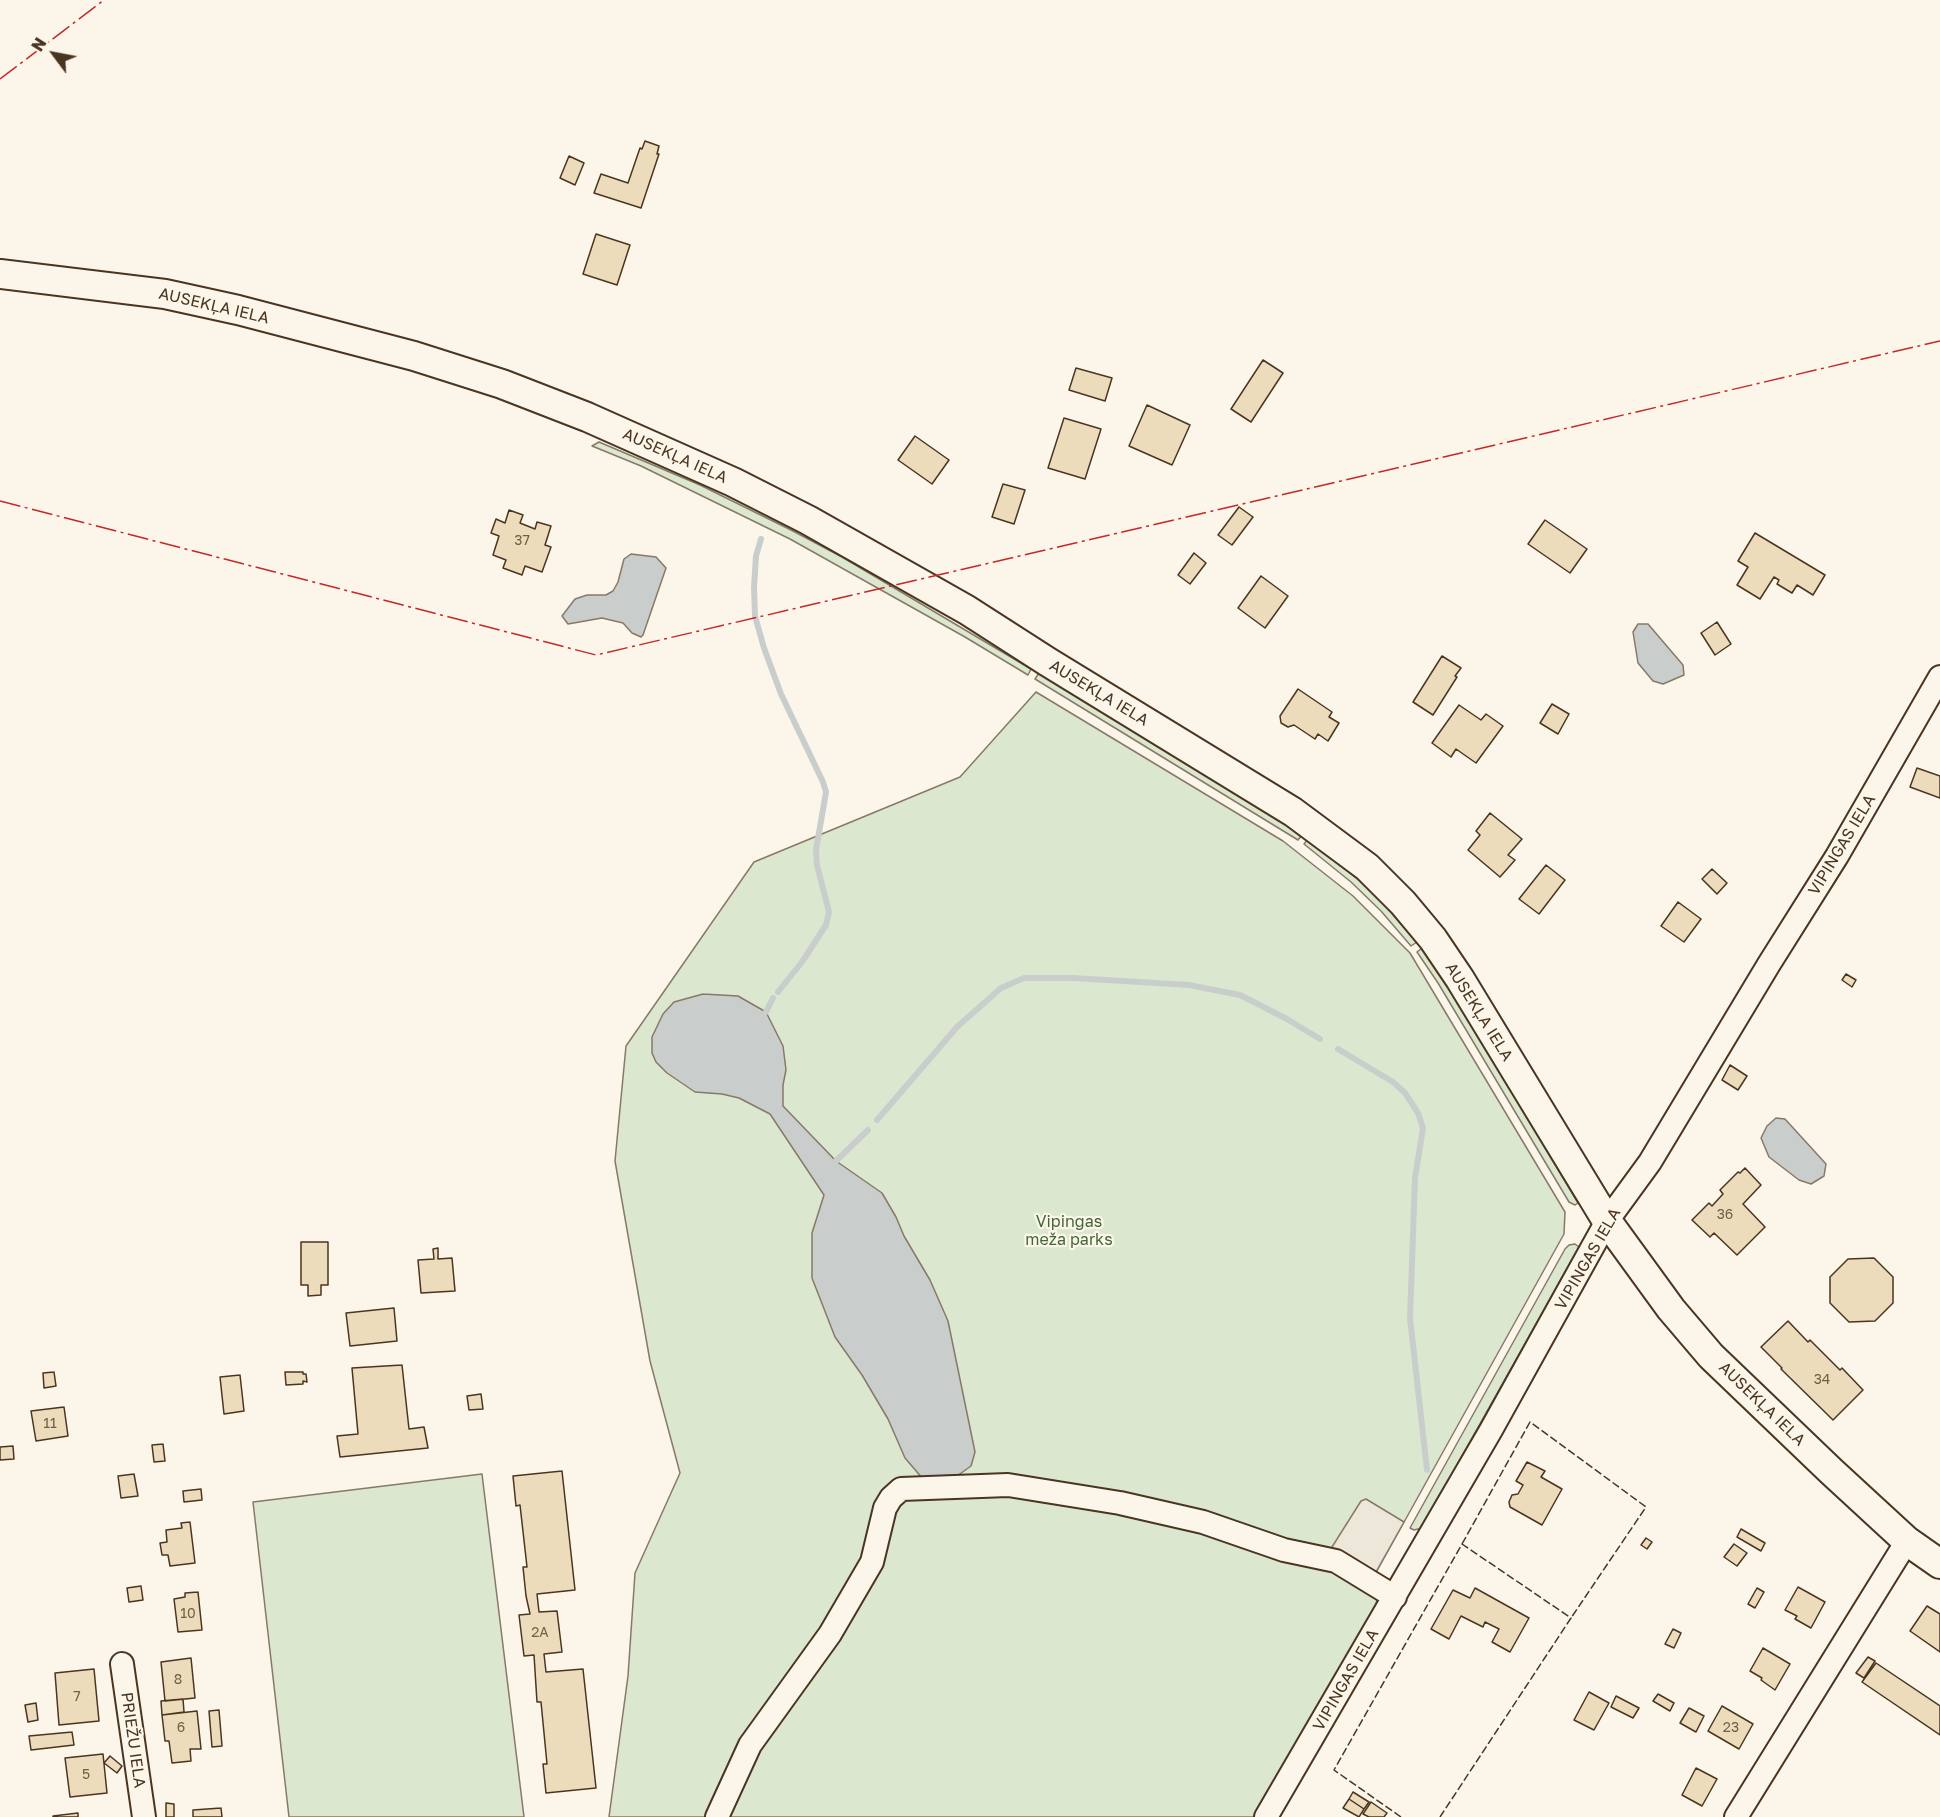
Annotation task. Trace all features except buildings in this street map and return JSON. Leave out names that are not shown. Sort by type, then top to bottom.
[{"type":"main road","name":"AUSEKĻA IELA","points":[[0,274],[165,294],[238,310],[414,356],[502,384],[586,417],[733,482],[808,520],[967,610],[1293,812],[1350,854],[1383,882],[1433,939],[1460,979],[1606,1221],[1671,1309],[1712,1356],[1831,1471],[1907,1541],[1940,1564]]},
{"type":"street","name":"VIPINGAS IELA","points":[[1266,1817],[1491,1430],[1606,1221],[1656,1152],[1768,964],[1837,856],[1940,677]]},
{"type":"street","points":[[717,1817],[750,1745],[830,1634],[872,1562],[885,1508],[891,1498],[901,1489],[1008,1485],[1120,1503],[1203,1522],[1284,1550],[1336,1561],[1395,1597]]},
{"type":"street","points":[[1736,1817],[1907,1541]]},
{"type":"street","name":"PRIEŽU IELA","points":[[122,1664],[144,1817]]},
{"type":"green space","points":[[599,442],[700,485],[842,557],[1031,669],[1028,675],[790,539],[641,466],[592,446]]},
{"type":"green space","points":[[1039,673],[1302,835],[1298,840],[1035,679]]},
{"type":"green space","name":"Vipingas meža parks","points":[[1036,692],[1283,841],[1353,896],[1410,953],[1565,1212],[1564,1234],[1368,1587],[1378,1596],[1375,1608],[1256,1817],[609,1817],[628,1676],[635,1573],[680,1473],[650,1361],[615,1161],[626,1046],[754,862],[960,777]]},
{"type":"green space","points":[[1308,839],[1361,882],[1417,942],[1411,946],[1381,911],[1351,882],[1304,844]]},
{"type":"green space","points":[[1422,948],[1433,962],[1578,1203],[1575,1205],[1569,1202],[1438,983],[1417,952]]},
{"type":"green space","points":[[1575,1244],[1579,1247],[1422,1528],[1414,1530],[1410,1528],[1565,1249]]},
{"type":"green space","points":[[482,1474],[524,1817],[289,1817],[253,1502]]},
{"type":"shaded area","points":[[631,554],[656,557],[666,568],[643,635],[641,637],[632,633],[623,623],[602,618],[568,624],[562,616],[575,599],[587,595],[606,595],[613,591],[618,582],[624,559]]},
{"type":"shaded area","points":[[1638,624],[1648,624],[1683,665],[1684,675],[1663,684],[1653,681],[1638,663],[1633,632]]},
{"type":"shaded area","points":[[703,994],[738,996],[766,1012],[783,1046],[786,1070],[783,1106],[836,1161],[882,1193],[930,1280],[948,1321],[975,1452],[971,1466],[957,1476],[923,1479],[905,1458],[888,1419],[862,1375],[835,1337],[812,1278],[812,1233],[824,1195],[770,1114],[739,1098],[695,1092],[667,1073],[656,1062],[652,1053],[652,1037],[663,1014],[674,1002]]},
{"type":"shaded area","points":[[1776,1118],[1785,1119],[1826,1164],[1824,1176],[1811,1184],[1799,1180],[1769,1157],[1761,1138],[1767,1126]]},
{"type":"shaded area","points":[[1366,1499],[1404,1522],[1372,1579],[1333,1552],[1332,1547],[1361,1501]]},
{"type":"waterway","points":[[761,539],[756,556],[755,616],[781,694],[826,792],[816,850],[817,865],[829,912],[826,925],[802,962],[778,992]]},
{"type":"waterway","points":[[877,1120],[957,1027],[1001,988],[1024,978],[1073,978],[1189,985],[1240,995],[1320,1039]]},
{"type":"waterway","points":[[766,1012],[773,998]]},
{"type":"waterway","points":[[1338,1049],[1393,1082],[1405,1093],[1418,1113],[1423,1128],[1415,1178],[1410,1318],[1427,1470]]},
{"type":"waterway","points":[[836,1161],[868,1130]]},
{"type":"fence","points":[[1462,1544],[1530,1422],[1646,1507],[1571,1618]]},
{"type":"fence","points":[[1401,1817],[1334,1770],[1462,1544],[1571,1618],[1440,1817]]},
{"type":"power","points":[[0,79],[104,0]]},
{"type":"power","points":[[0,501],[596,655],[1940,341]]}]
